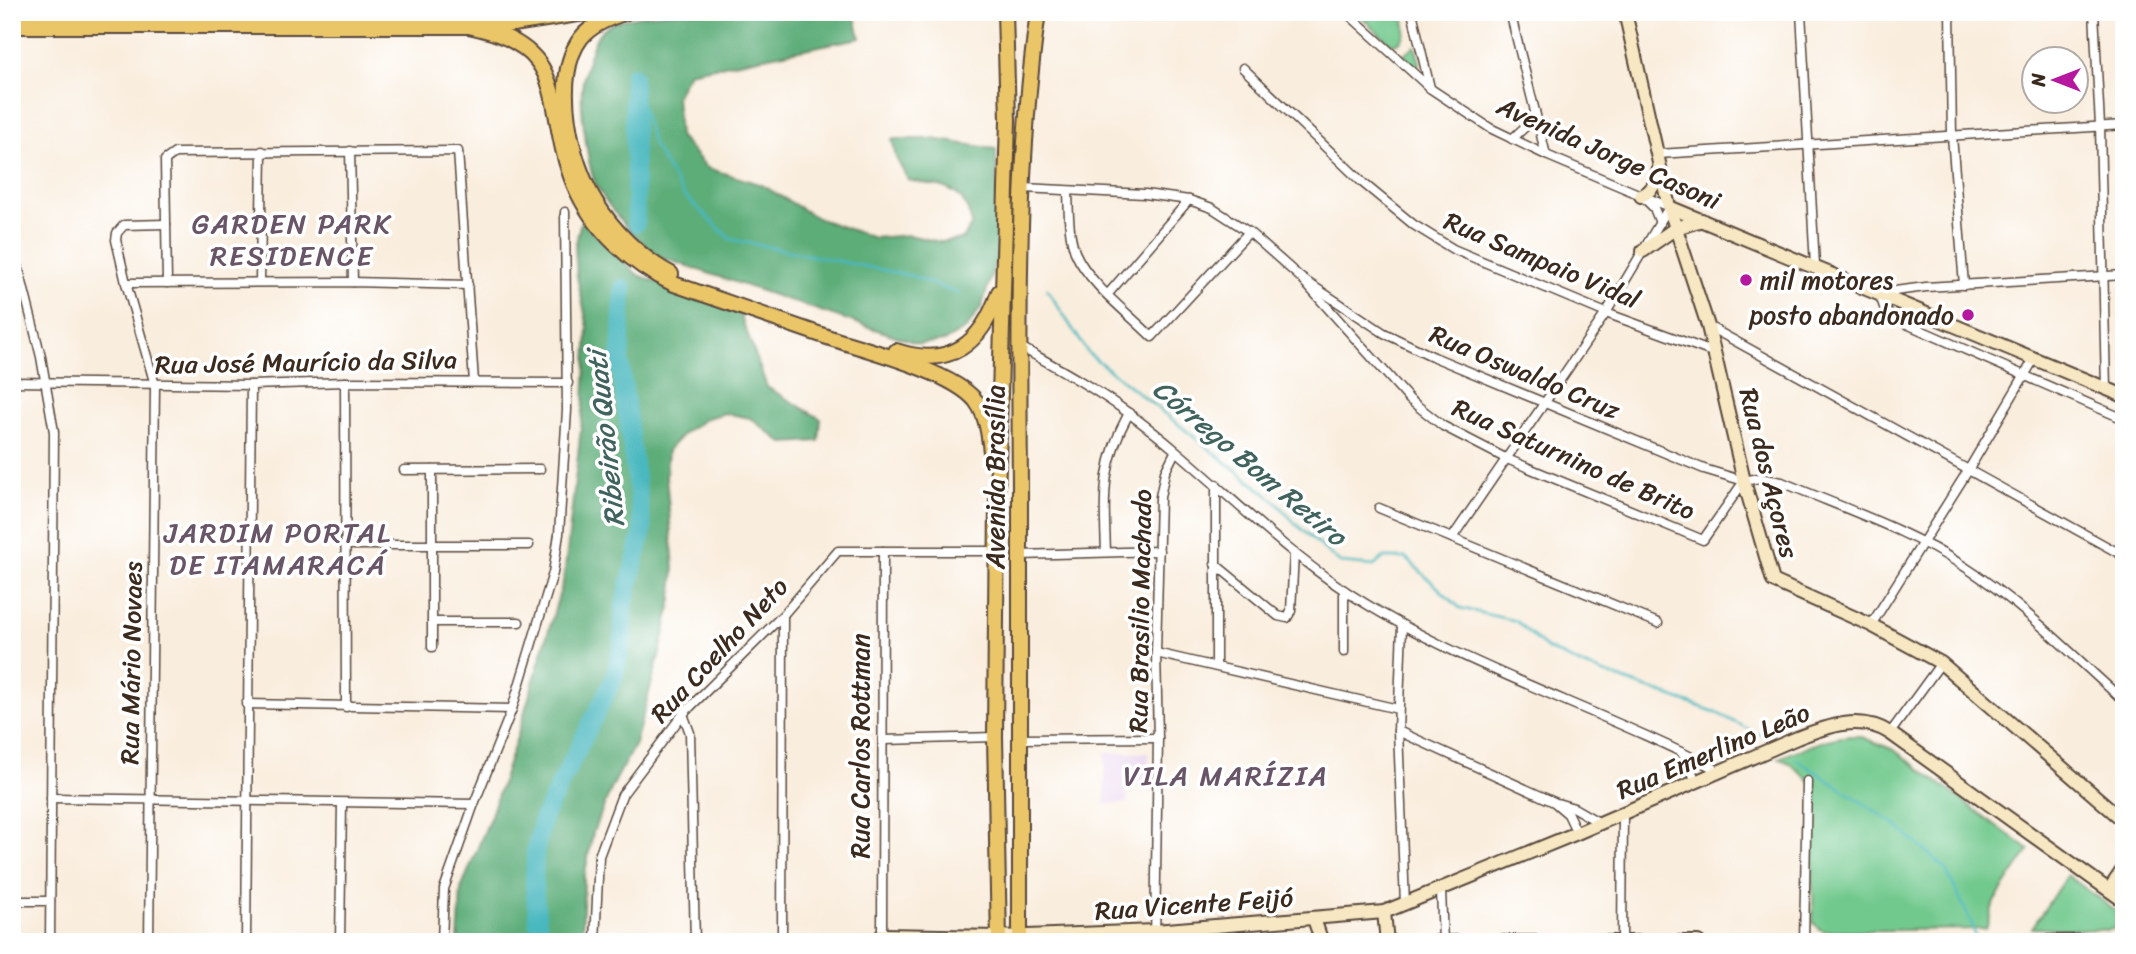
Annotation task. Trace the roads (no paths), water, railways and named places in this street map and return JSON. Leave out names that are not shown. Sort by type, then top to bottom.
[{"type":"highway","points":[[12,13],[497,12]]},
{"type":"highway","points":[[12,26],[468,26],[513,24],[591,12]]},
{"type":"highway","points":[[627,12],[599,24],[580,40],[570,64],[567,107],[579,168],[595,202],[620,234],[662,269],[677,277],[909,355],[931,358],[964,348],[975,338],[994,307],[1003,281]]},
{"type":"highway","name":"Avenida Brasília","points":[[999,939],[997,498],[1009,120],[1005,12]]},
{"type":"highway","name":"Avenida Brasília","points":[[1020,939],[1019,346],[1023,188],[1031,57],[1038,12]]},
{"type":"highway","points":[[468,26],[492,31],[516,41],[543,67],[552,90],[563,147],[574,184],[599,227],[629,257],[650,273],[674,284],[908,364],[962,389],[976,402],[985,419],[997,498]]},
{"type":"street","name":"Avenida Jorge Casoni","points":[[1346,12],[1431,89],[1511,139],[1641,196],[2124,396]]},
{"type":"street","points":[[1412,12],[1431,89]]},
{"type":"street","points":[[1510,12],[1546,155]]},
{"type":"street","name":"Rua dos Açores","points":[[1625,12],[1669,207],[1716,353],[1744,481],[1773,581],[1871,625],[1941,663],[2124,821]]},
{"type":"street","points":[[1801,12],[1815,266]]},
{"type":"street","points":[[1950,12],[1952,136],[1964,285]]},
{"type":"street","points":[[2094,12],[2101,126],[2106,389]]},
{"type":"street","name":"Rua Sampaio Vidal","points":[[1243,68],[1363,183],[1414,226],[1453,249],[1606,313],[1716,353]]},
{"type":"street","points":[[1511,139],[1525,127],[1535,111]]},
{"type":"street","points":[[1660,223],[1654,208],[1641,196],[1648,193],[1655,184],[1659,159],[1808,145],[2124,125]]},
{"type":"street","points":[[260,282],[262,151]]},
{"type":"street","points":[[350,151],[353,282]]},
{"type":"street","points":[[167,283],[164,160],[175,153],[458,151],[474,382]]},
{"type":"street","name":"Rua Saturnino de Brito","points":[[1023,188],[1144,194],[1189,200],[1212,208],[1248,232],[1301,278],[1410,400],[1443,426],[1507,458],[1703,540],[1744,481]]},
{"type":"street","points":[[1068,192],[1070,231],[1075,251],[1086,272],[1152,337],[1248,232]]},
{"type":"street","points":[[1108,294],[1189,200]]},
{"type":"street","points":[[1452,538],[1606,313],[1669,207]]},
{"type":"street","points":[[442,942],[444,889],[512,709],[553,573],[559,534],[568,383],[565,212]]},
{"type":"street","points":[[1643,251],[1676,228],[1702,220]]},
{"type":"street","name":"Rua Mário Novaes","points":[[149,942],[155,385],[125,283],[116,240],[117,233],[124,225],[166,224]]},
{"type":"street","points":[[12,242],[54,432],[50,942]]},
{"type":"street","points":[[2124,275],[1879,293],[1885,310],[1893,318],[2124,419]]},
{"type":"street","name":"Rua Oswaldo Cruz","points":[[1301,278],[1384,333],[1434,357],[1679,459],[1744,481],[1759,478],[1782,482],[1922,542],[1965,567],[2006,597],[2124,701]]},
{"type":"street","points":[[125,283],[353,282],[468,285]]},
{"type":"street","points":[[1708,326],[2124,556]]},
{"type":"street","points":[[1019,346],[1129,413],[1216,484],[1294,553],[1344,590],[1402,626],[1476,662],[1680,750],[1721,772]]},
{"type":"street","points":[[1871,625],[2034,359]]},
{"type":"street","name":"Rua José Maurício da Silva","points":[[12,382],[251,386],[345,382],[568,383]]},
{"type":"street","points":[[345,382],[346,707]]},
{"type":"street","points":[[246,942],[246,704],[251,386]]},
{"type":"street","points":[[1106,552],[1105,486],[1108,460],[1115,438],[1129,413]]},
{"type":"street","name":"Rua Brasilio Machado","points":[[1155,936],[1158,738],[1156,653],[1161,484],[1175,452]]},
{"type":"street","points":[[404,470],[540,469]]},
{"type":"street","points":[[432,470],[432,647]]},
{"type":"street","points":[[1216,484],[1216,666]]},
{"type":"street","points":[[1379,508],[1658,623]]},
{"type":"street","points":[[345,545],[529,545]]},
{"type":"street","name":"Rua Coelho Neto","points":[[595,942],[598,856],[622,795],[683,714],[783,615],[838,551],[997,551]]},
{"type":"street","name":"Rua Carlos Rottman","points":[[882,938],[883,551]]},
{"type":"street","points":[[1020,555],[1159,551]]},
{"type":"street","points":[[1215,564],[1278,616],[1287,618],[1291,611],[1294,553]]},
{"type":"street","points":[[1344,590],[1344,652]]},
{"type":"street","points":[[782,942],[783,615]]},
{"type":"street","points":[[432,622],[519,622]]},
{"type":"street","points":[[1402,626],[1398,731],[1405,904]]},
{"type":"street","points":[[1156,653],[1398,709]]},
{"type":"street","points":[[1890,733],[1941,663]]},
{"type":"street","points":[[246,704],[512,709]]},
{"type":"street","points":[[683,714],[690,733],[695,942]]},
{"type":"street","name":"Rua Emerlino Leão","points":[[1384,912],[1823,728],[1858,722],[1878,725],[1890,733],[2124,901]]},
{"type":"street","points":[[1398,731],[1554,802],[1574,807],[1600,823]]},
{"type":"street","points":[[884,740],[996,737]]},
{"type":"street","points":[[1019,739],[1158,738]]},
{"type":"street","points":[[1680,750],[1691,767],[1695,782]]},
{"type":"street","points":[[1804,942],[1807,781]]},
{"type":"street","points":[[51,798],[474,804]]},
{"type":"street","points":[[1554,802],[1568,814],[1577,833]]},
{"type":"street","points":[[340,942],[342,803]]},
{"type":"street","points":[[1622,942],[1623,814]]},
{"type":"street","points":[[2109,890],[2124,868]]},
{"type":"street","points":[[1441,890],[1443,942]]},
{"type":"street","points":[[12,901],[50,901]]},
{"type":"street","points":[[1384,912],[1387,942]]},
{"type":"street","name":"Rua Vicente Feijó","points":[[882,938],[1155,936],[1384,912]]},
{"type":"street","points":[[1314,919],[1322,942]]},
{"type":"street","points":[[2030,942],[2124,941]]},
{"type":"street","points":[[1404,942],[1698,942]]},
{"type":"waterway","name":"Córrego Bom Retiro","points":[[633,76],[653,145],[683,194],[730,239],[912,276],[959,294]]},
{"type":"waterway","name":"Ribeirão Quati","points":[[633,76],[636,223]]},
{"type":"waterway","name":"Ribeirão Quati","points":[[540,942],[534,886],[535,853],[543,818],[614,678],[622,644],[624,606],[643,530],[620,361],[623,288]]},
{"type":"waterway","name":"Córrego Bom Retiro","points":[[1047,289],[1088,353],[1274,500],[1296,524],[1340,563],[1374,566],[1383,558],[1406,558],[1460,608],[1516,621],[1546,648],[1584,666],[1715,712],[1760,735]]},
{"type":"waterway","name":"Córrego Bom Retiro","points":[[1796,759],[1892,822],[1945,868],[1972,924],[1977,942]]},
{"type":"place","name":"mil motores","points":[[1746,280]]},
{"type":"place","name":"posto abandonado","points":[[1968,315]]},
{"type":"district","name":"GARDEN PARK RESIDENCE","points":[[292,239]]},
{"type":"district","name":"JARDIM PORTAL DE ITAMARACÁ","points":[[278,548]]},
{"type":"district","name":"VILA MARÍZIA","points":[[1226,775]]}]
